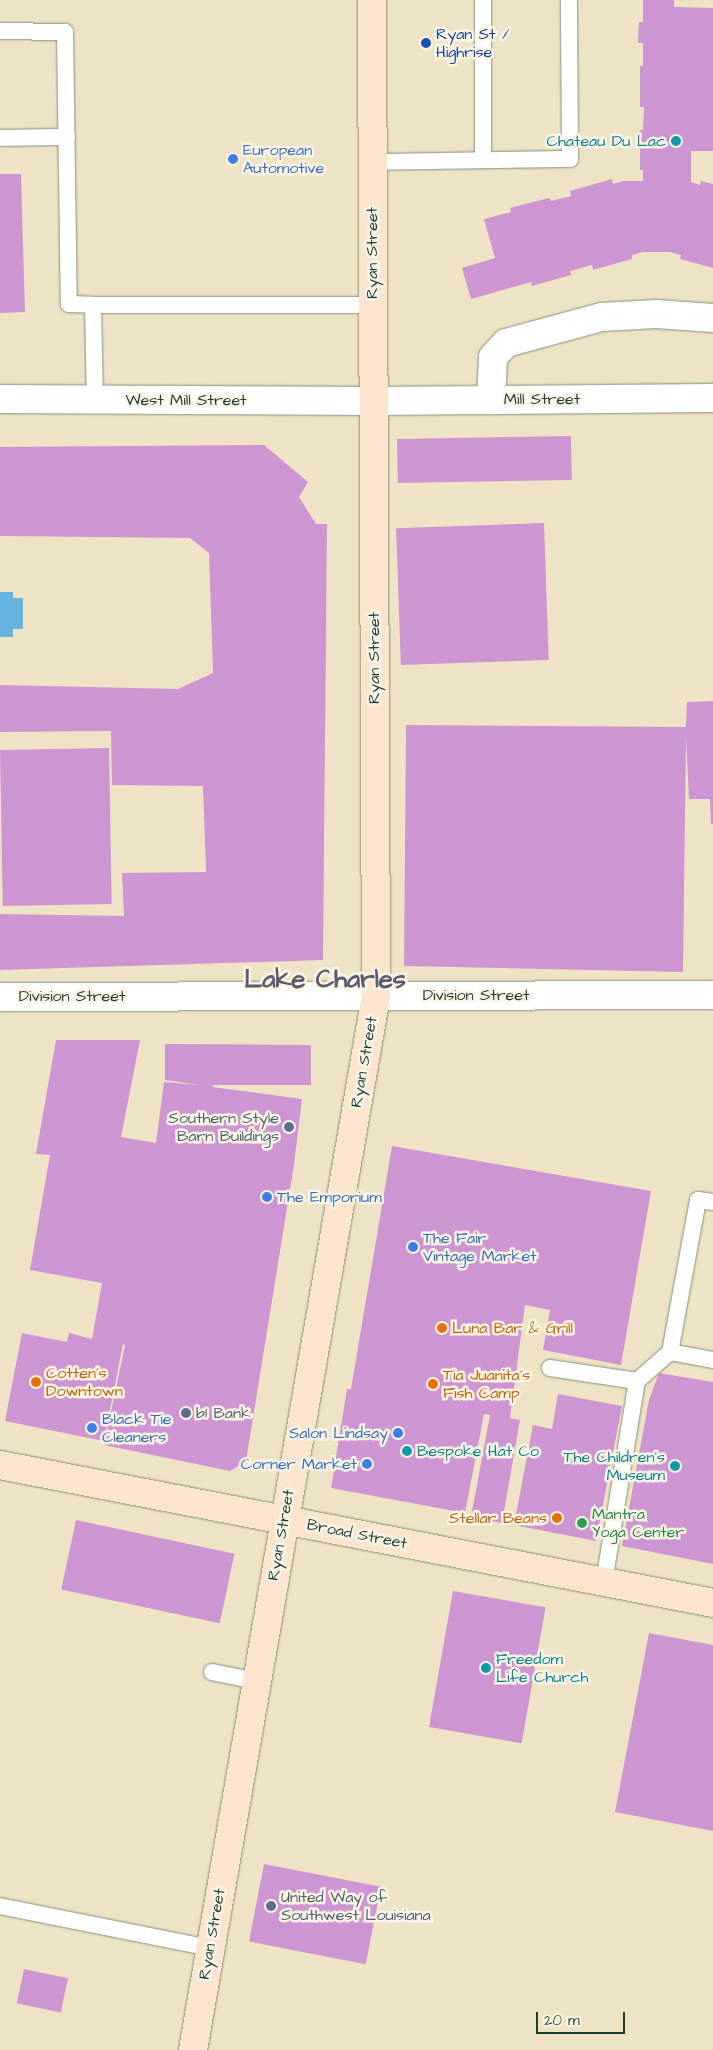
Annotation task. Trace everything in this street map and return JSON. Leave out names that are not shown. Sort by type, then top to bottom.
[{"type":"main road","name":"Ryan Street","points":[[192,2050],[283,1520],[376,996],[372,400],[372,0]]},
{"type":"main road","name":"Broad Street","points":[[0,1465],[713,1603]]},
{"type":"street","points":[[491,400],[493,357],[500,347],[506,343],[602,317],[656,314],[713,318]]},
{"type":"street","name":"Mill Street","points":[[372,400],[713,398]]},
{"type":"street","name":"West Mill Street","points":[[0,399],[372,400]]},
{"type":"street","name":"Division Street","points":[[0,997],[713,995]]},
{"type":"lane","points":[[483,0],[483,160]]},
{"type":"lane","points":[[372,162],[570,158],[569,0]]},
{"type":"lane","points":[[0,31],[65,32],[69,304],[372,305]]},
{"type":"lane","points":[[0,138],[67,137]]},
{"type":"lane","points":[[93,305],[95,400]]},
{"type":"lane","points":[[604,1582],[636,1381],[670,1352],[698,1200],[713,1202]]},
{"type":"lane","points":[[670,1352],[713,1360]]},
{"type":"lane","points":[[550,1368],[636,1381]]},
{"type":"lane","points":[[212,1672],[256,1681]]},
{"type":"lane","points":[[0,1906],[210,1948]]},
{"type":"water","points":[[0,592],[13,592],[13,598],[23,598],[23,629],[13,629],[13,637],[0,637]]},
{"type":"building","name":"Chateau Du Lac","points":[[643,0],[674,0],[674,7],[713,8],[713,151],[691,151],[691,182],[700,185],[701,181],[713,184],[713,268],[680,259],[681,255],[670,252],[643,252],[632,255],[632,259],[593,270],[592,265],[570,271],[571,275],[532,286],[531,282],[471,299],[462,268],[495,258],[484,219],[511,212],[510,208],[549,198],[551,201],[571,196],[570,191],[612,179],[613,184],[623,181],[643,181],[643,170],[640,170],[640,130],[643,130],[644,107],[640,107],[640,66],[643,66],[643,43],[638,43],[639,22],[643,22]]},
{"type":"building","points":[[0,174],[21,174],[25,312],[0,313]]},
{"type":"building","points":[[571,436],[572,480],[398,483],[397,439]]},
{"type":"building","points":[[264,445],[308,482],[299,497],[316,524],[327,524],[323,960],[0,970],[0,914],[124,916],[122,873],[206,872],[203,786],[112,785],[111,731],[0,732],[0,685],[178,689],[213,673],[209,553],[190,538],[0,536],[0,447]]},
{"type":"building","points":[[544,523],[549,660],[401,665],[396,528]]},
{"type":"building","points":[[713,701],[713,824],[711,824],[710,799],[689,799],[686,736],[683,972],[404,966],[406,725],[686,727],[687,702]]},
{"type":"building","points":[[109,748],[112,904],[3,906],[0,750]]},
{"type":"building","points":[[56,1040],[140,1040],[121,1137],[156,1143],[164,1082],[200,1085],[165,1080],[165,1044],[311,1045],[311,1085],[214,1085],[212,1087],[302,1099],[294,1165],[246,1461],[230,1471],[104,1445],[125,1345],[123,1344],[104,1441],[5,1421],[22,1333],[67,1342],[69,1333],[92,1339],[102,1283],[30,1270],[50,1155],[36,1154]]},
{"type":"building","points":[[392,1146],[651,1191],[621,1365],[543,1350],[550,1310],[525,1305],[510,1418],[520,1420],[502,1523],[471,1517],[490,1415],[484,1414],[465,1513],[331,1488],[347,1389],[351,1389]]},
{"type":"building","name":"The Children's Museum","points":[[659,1373],[713,1382],[713,1564],[622,1546],[649,1400]]},
{"type":"building","points":[[558,1394],[622,1406],[596,1541],[514,1525],[533,1425],[552,1429]]},
{"type":"building","points":[[76,1520],[234,1554],[220,1623],[61,1589]]},
{"type":"building","name":"Freedom Life Church","points":[[453,1591],[546,1607],[522,1743],[429,1727]]},
{"type":"building","points":[[649,1633],[713,1645],[713,1831],[615,1812]]},
{"type":"building","points":[[264,1864],[381,1887],[366,1964],[249,1942]]},
{"type":"building","points":[[24,1969],[68,1978],[61,2013],[17,2003]]},
{"type":"place","name":"Ryan St / Highrise","points":[[426,43]]},
{"type":"place","name":"Chateau Du Lac","points":[[676,141]]},
{"type":"place","name":"European Automotive","points":[[233,159]]},
{"type":"place","name":"Southern Style Barn Buildings","points":[[289,1127]]},
{"type":"place","name":"The Emporium","points":[[267,1197]]},
{"type":"place","name":"The Fair Vintage Market","points":[[413,1247]]},
{"type":"place","name":"Luna Bar & Grill","points":[[442,1328]]},
{"type":"place","name":"Cotten's Downtown","points":[[36,1382]]},
{"type":"place","name":"Tia Juanita's Fish Camp","points":[[433,1384]]},
{"type":"place","name":"b1 Bank","points":[[186,1413]]},
{"type":"place","name":"Black Tie Cleaners","points":[[92,1428]]},
{"type":"place","name":"Salon Lindsay","points":[[398,1433]]},
{"type":"place","name":"Bespoke Hat Co","points":[[407,1451]]},
{"type":"place","name":"Corner Market","points":[[367,1464]]},
{"type":"place","name":"The Children's Museum","points":[[675,1466]]},
{"type":"place","name":"Stellar Beans","points":[[557,1518]]},
{"type":"place","name":"Mantra Yoga Center","points":[[582,1523]]},
{"type":"place","name":"Freedom Life Church","points":[[486,1668]]},
{"type":"place","name":"United Way of Southwest Louisiana","points":[[271,1906]]},
{"type":"district","name":"Lake Charles","points":[[325,980]]}]
